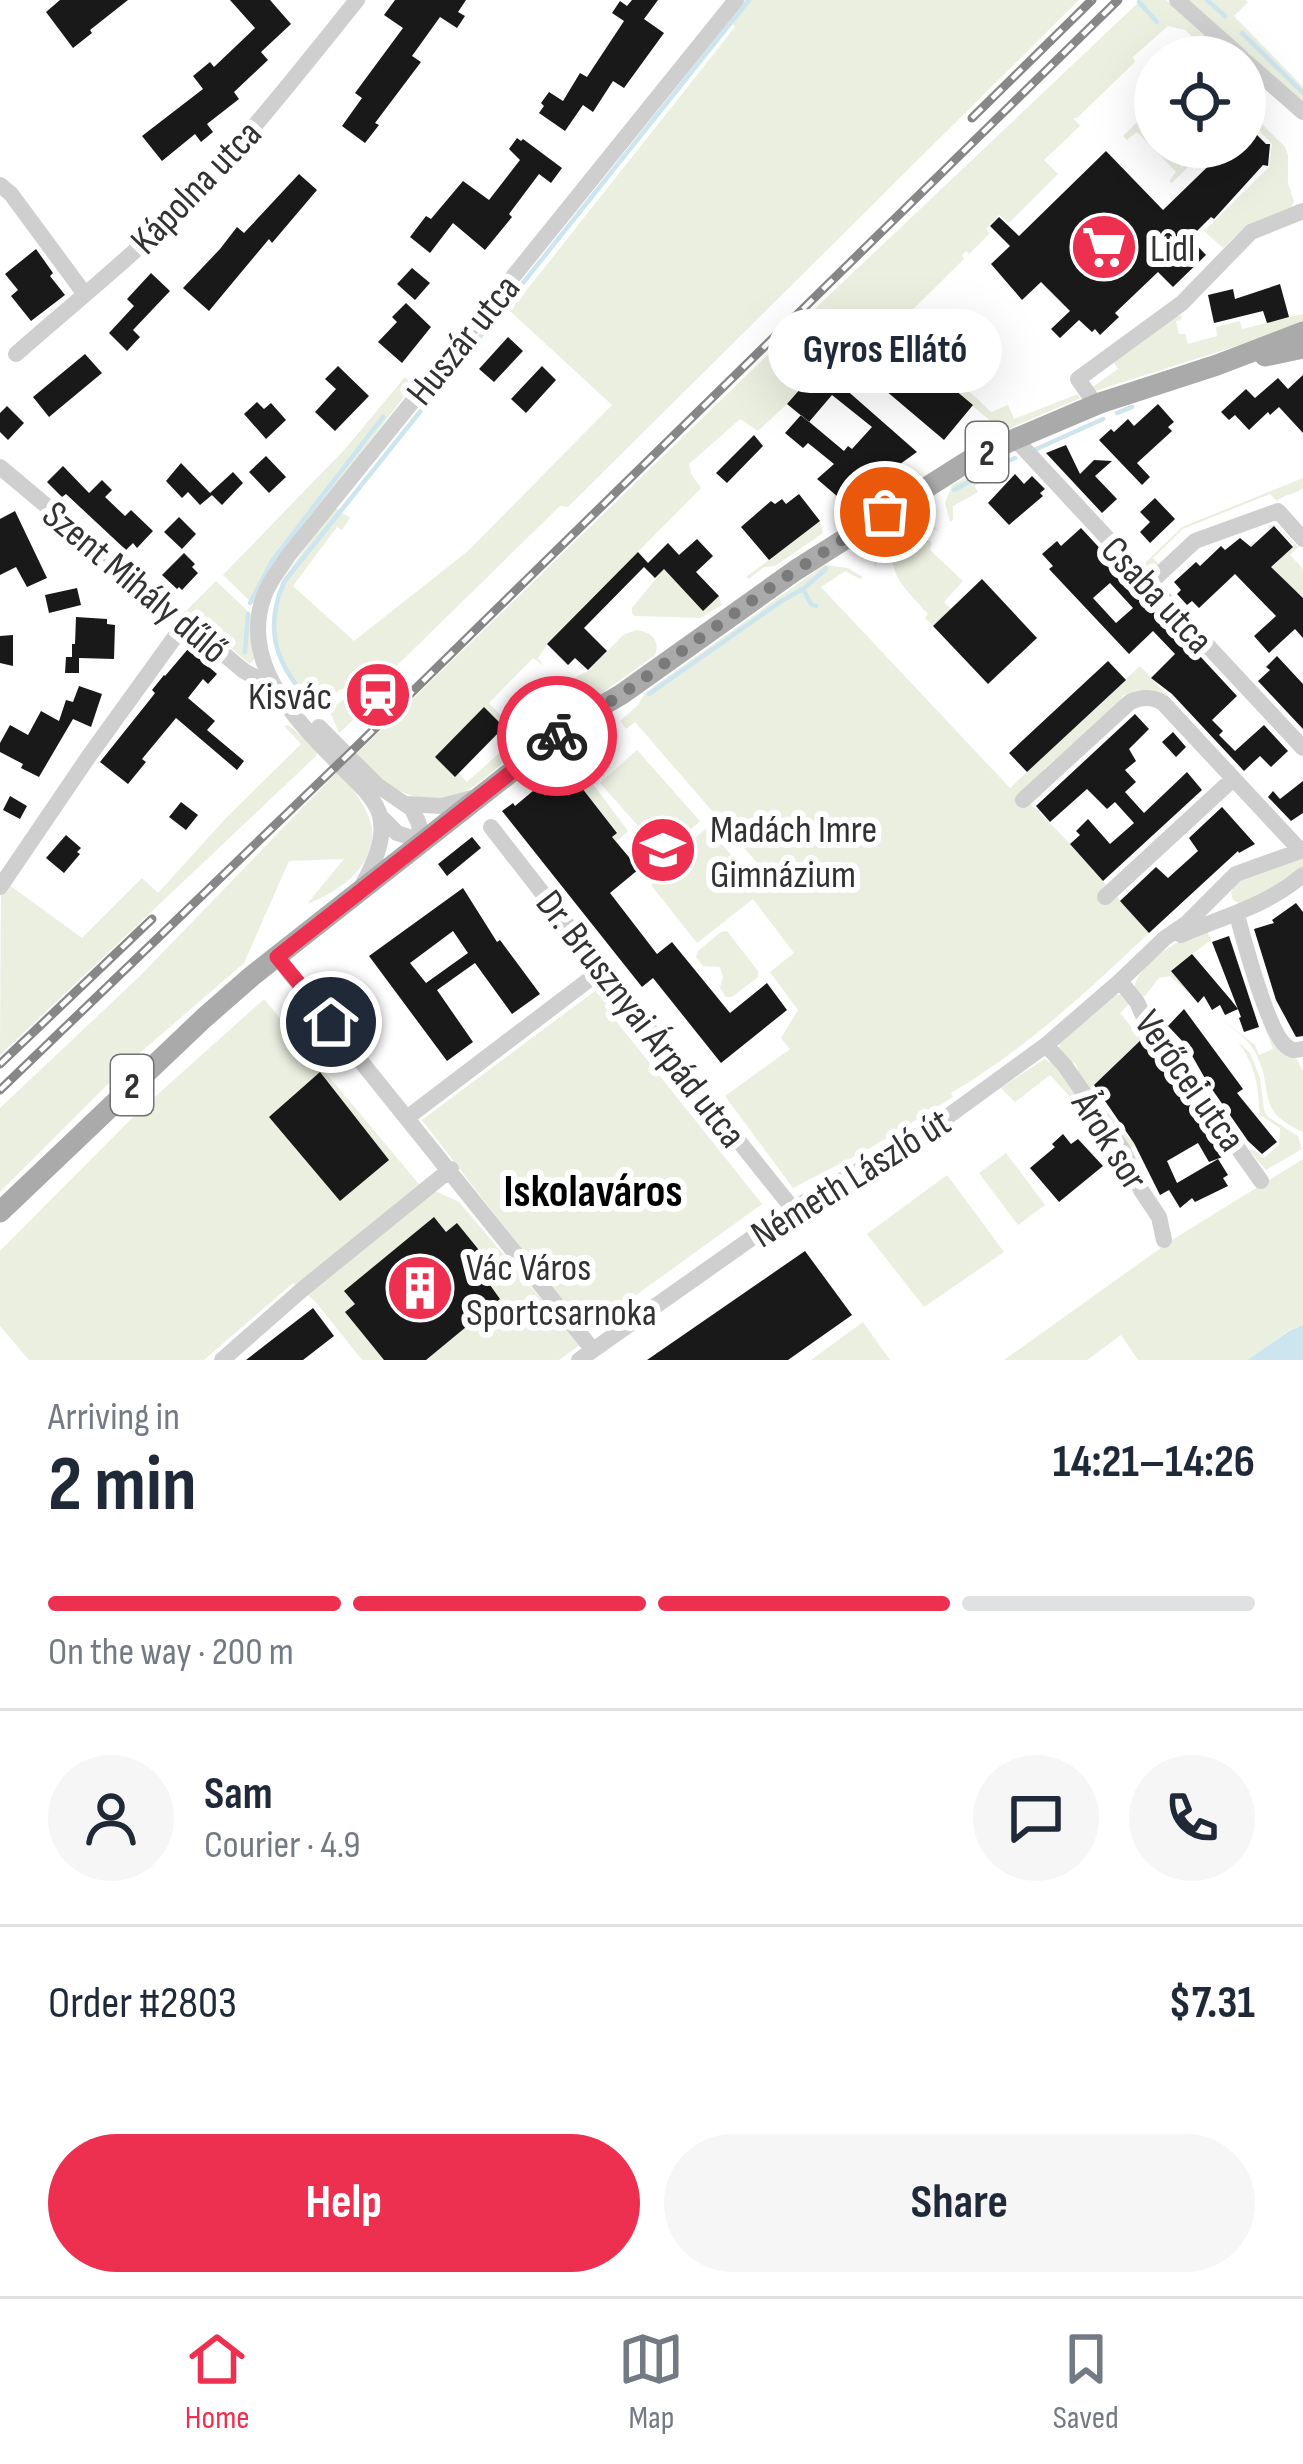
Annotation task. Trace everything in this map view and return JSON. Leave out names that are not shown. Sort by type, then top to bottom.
[{"type":"main road","name":"2","points":[[0,1212],[204,1018],[359,890],[576,722],[812,560],[935,481],[1015,439],[1096,405],[1303,332]]},
{"type":"main road","name":"2","points":[[1217,365],[1303,348]]},
{"type":"street","name":"Kápolna utca","points":[[16,354],[149,238],[211,174],[357,0]]},
{"type":"street","name":"Huszár utca","points":[[421,841],[397,833],[302,726],[264,663],[260,612],[272,580],[302,538],[736,0]]},
{"type":"street","points":[[1177,0],[1217,36]]},
{"type":"street","points":[[1266,79],[1303,112]]},
{"type":"street","points":[[0,185],[84,293]]},
{"type":"street","points":[[1096,405],[1078,379],[1182,303],[1251,232],[1303,211]]},
{"type":"street","name":"Csaba utca","points":[[1015,439],[1303,748]]},
{"type":"street","name":"Szent Mihály dűlő","points":[[0,467],[244,671],[280,694]]},
{"type":"street","points":[[1149,584],[1195,541],[1278,511],[1303,539]]},
{"type":"street","points":[[0,886],[185,622]]},
{"type":"street","points":[[280,694],[377,785],[405,804],[416,816],[421,841]]},
{"type":"street","points":[[1023,800],[1130,703],[1147,698],[1162,703],[1302,850],[1236,874],[1198,914],[1152,951]]},
{"type":"street","points":[[1105,897],[1233,779]]},
{"type":"street","points":[[405,804],[442,806],[482,794]]},
{"type":"street","points":[[359,890],[379,848],[380,816]]},
{"type":"street","name":"Dr. Brusznyai Árpád utca","points":[[491,826],[793,1209]]},
{"type":"street","points":[[1152,951],[1298,886]]},
{"type":"street","points":[[1221,889],[1221,906],[1237,915],[1278,1035],[1289,1048],[1300,1050]]},
{"type":"street","name":"Németh László út","points":[[586,1355],[793,1209],[936,1124],[1046,1045],[1152,951]]},
{"type":"street","points":[[277,957],[532,1272],[586,1355]]},
{"type":"street","points":[[408,1117],[603,969]]},
{"type":"street","name":"Verőcei utca","points":[[1118,983],[1175,1052],[1261,1181]]},
{"type":"street","name":"Árok sor","points":[[1046,1045],[1123,1150],[1159,1217],[1164,1240]]},
{"type":"street","points":[[222,1360],[451,1169]]},
{"type":"shaded area","points":[[736,0],[1079,0],[568,507],[560,506],[379,683],[341,689],[316,709],[290,677],[273,631],[283,579],[335,507],[350,518],[342,530],[337,527],[293,586],[354,641],[468,551],[612,405],[510,311],[735,27],[724,15]]},
{"type":"shaded area","points":[[1141,0],[1166,0],[1206,36],[1191,36],[1168,26],[1157,36],[1134,36],[1134,63],[1073,118],[1080,126],[1044,160],[1058,174],[1009,223],[999,215],[986,229],[990,233],[969,254],[966,251],[964,259],[898,324],[991,412],[1008,405],[1014,419],[1078,394],[1080,398],[987,438],[983,436],[994,424],[865,316],[758,431],[740,419],[689,464],[701,488],[549,642],[538,658],[544,666],[533,658],[489,703],[507,722],[504,727],[435,757],[467,782],[506,747],[506,732],[513,743],[511,756],[465,792],[434,799],[404,793],[366,765],[357,753]]},
{"type":"shaded area","points":[[1178,0],[1246,0],[1234,16],[1253,36],[1220,36]]},
{"type":"shaded area","points":[[1266,49],[1303,87],[1303,106],[1266,75]]},
{"type":"shaded area","points":[[1266,128],[1285,147],[1294,202],[1245,227],[1223,248],[1204,231],[1269,167],[1272,144]]},
{"type":"shaded area","points":[[1172,168],[1187,168],[1172,183],[1169,181],[1176,172]]},
{"type":"shaded area","points":[[1303,314],[1303,325],[1095,391],[1091,388],[1118,369],[1112,360],[1172,317],[1181,315],[1176,321],[1179,334],[1185,334],[1188,344],[1217,336],[1216,327],[1240,321],[1242,329]]},
{"type":"shaded area","points":[[405,377],[414,384],[312,516],[256,607],[223,575],[345,449]]},
{"type":"shaded area","points":[[986,467],[991,477],[974,486],[978,492],[953,506],[950,522],[945,503],[952,485]]},
{"type":"shaded area","points":[[1303,478],[1303,488],[1277,501],[1270,494],[1183,529],[1153,558],[1160,566],[1151,573],[1141,567],[1182,527]]},
{"type":"shaded area","points":[[912,514],[939,531],[923,525],[877,552],[876,567],[869,550],[875,533]]},
{"type":"shaded area","points":[[820,521],[823,533],[775,566],[746,577]]},
{"type":"shaded area","points":[[1276,525],[1298,547],[1290,555],[1303,569],[1303,596],[1249,545],[1254,541],[1275,562],[1294,545]]},
{"type":"shaded area","points":[[919,535],[932,542],[930,550],[963,581],[944,602],[951,609],[933,626],[894,568],[894,551],[904,554]]},
{"type":"shaded area","points":[[824,565],[848,568],[863,577],[845,571],[821,587],[1010,788],[1140,666],[1204,735],[1145,692],[1123,695],[1119,704],[1044,769],[1019,797],[1070,844],[1149,933],[1054,1019],[951,1093],[953,1097],[793,1188],[725,1096],[790,1049],[781,1038],[798,1010],[770,972],[794,953],[753,899],[697,943],[651,885],[670,867],[667,861],[707,828],[751,877],[765,872],[635,722],[626,729],[620,721],[645,693]]},
{"type":"shaded area","points":[[664,569],[703,610],[719,596],[722,605],[700,618],[635,616],[632,608]]},
{"type":"shaded area","points":[[216,581],[254,617],[257,656],[250,664],[184,613]]},
{"type":"shaded area","points":[[636,630],[653,637],[655,655],[538,739],[527,736],[522,720],[528,704],[542,717],[562,698],[554,688],[588,671],[623,635]]},
{"type":"shaded area","points":[[373,695],[376,699],[339,733],[329,710],[346,698]]},
{"type":"shaded area","points":[[284,726],[318,750],[316,756],[0,1055],[1,879],[82,938],[142,878],[158,893],[301,744]]},
{"type":"shaded area","points":[[637,750],[700,821],[663,854],[600,783]]},
{"type":"shaded area","points":[[572,756],[628,831],[607,850],[603,845],[617,832],[562,763]]},
{"type":"shaded area","points":[[339,770],[359,798],[372,829],[362,866],[331,893],[307,904],[344,859],[289,861],[244,963],[135,1057],[0,1192],[0,1108],[140,976]]},
{"type":"shaded area","points":[[1303,857],[1303,867],[1274,890],[1239,903],[1233,900],[1236,882]]},
{"type":"shaded area","points":[[727,931],[758,971],[758,977],[732,997],[720,988],[720,967],[703,966],[696,957]]},
{"type":"shaded area","points":[[1207,931],[1211,940],[1171,970],[1190,994],[1170,976],[1159,978],[1140,996],[1134,989],[1137,979],[1152,960]]},
{"type":"shaded area","points":[[599,988],[614,997],[604,1006],[762,1204],[585,1332],[422,1120]]},
{"type":"shaded area","points":[[1123,994],[1131,1002],[1120,1013],[1134,1030],[1142,1022],[1148,1033],[1089,1090],[1130,1139],[1165,1106],[1163,1118],[1131,1148],[1140,1177],[1075,1074],[1076,1064],[1063,1056],[1059,1043]]},
{"type":"shaded area","points":[[264,999],[418,1183],[459,1202],[580,1345],[559,1360],[362,1360],[315,1301],[293,1283],[204,1360],[29,1360],[0,1326],[0,1251],[137,1113]]},
{"type":"shaded area","points":[[1220,1018],[1255,1045],[1259,1055],[1273,1049],[1264,1025],[1295,1056],[1303,1071],[1303,1132],[1277,1116],[1255,1052]]},
{"type":"shaded area","points":[[1238,1042],[1250,1053],[1260,1078],[1268,1117],[1298,1136],[1302,1149],[1266,1170],[1249,1150],[1264,1158],[1279,1145],[1280,1128],[1260,1115],[1255,1077]]},
{"type":"shaded area","points":[[1044,1059],[1055,1064],[1095,1124],[1050,1075],[1015,1102],[1001,1088]]},
{"type":"shaded area","points":[[1006,1153],[1045,1205],[1018,1225],[979,1173]]},
{"type":"shaded area","points":[[1303,1159],[1303,1325],[1247,1360],[1138,1360],[1121,1335],[1087,1360],[1004,1360],[1172,1240]]},
{"type":"shaded area","points":[[947,1175],[1004,1252],[924,1307],[867,1234]]},
{"type":"shaded area","points":[[863,1322],[890,1360],[811,1360]]},
{"type":"water","points":[[1303,1325],[1303,1360],[1247,1360],[1289,1331]]},
{"type":"building","points":[[60,0],[128,0],[73,48],[46,12]]},
{"type":"building","points":[[230,0],[270,0],[291,24],[261,52],[268,60],[234,92],[239,99],[207,124],[213,132],[201,142],[195,134],[162,161],[142,136],[203,89],[193,76],[210,62],[214,67],[255,28]]},
{"type":"building","points":[[395,0],[466,0],[458,12],[465,16],[457,28],[440,17],[412,56],[421,62],[365,143],[342,126],[362,98],[355,93],[403,28],[384,15]]},
{"type":"building","points":[[632,0],[658,0],[644,19],[664,33],[624,88],[613,81],[593,112],[583,105],[565,131],[539,113],[541,103],[549,92],[563,101],[580,73],[587,77],[624,21],[612,13],[620,1],[627,6]]},
{"type":"building","points":[[517,138],[562,168],[551,183],[539,174],[485,250],[453,223],[430,253],[410,237],[463,181],[489,200],[520,160],[509,149]]},
{"type":"building","name":"Lidl","points":[[1106,151],[1163,210],[1206,168],[1260,168],[1190,238],[1206,255],[1173,287],[1158,272],[1115,313],[1119,317],[1100,335],[1079,320],[1060,338],[1051,329],[1070,311],[1041,282],[1022,300],[991,264],[1010,246],[990,226],[999,217],[1019,236]]},
{"type":"building","points":[[299,174],[317,190],[209,311],[183,288],[237,227],[244,233]]},
{"type":"building","points":[[36,249],[65,295],[31,321],[11,296],[18,290],[5,274]]},
{"type":"building","points":[[412,268],[430,283],[415,300],[397,284]]},
{"type":"building","points":[[151,273],[170,291],[133,330],[140,337],[127,351],[109,333],[134,306],[127,299]]},
{"type":"building","points":[[1280,284],[1289,317],[1267,323],[1263,311],[1214,323],[1208,295],[1233,289],[1235,299]]},
{"type":"building","points":[[406,303],[431,327],[402,363],[378,342],[397,322],[392,317]]},
{"type":"building","points":[[865,315],[973,405],[944,440],[859,368],[843,387],[917,452],[845,503],[817,479],[834,464],[808,443],[803,448],[785,433],[801,415],[787,404]],"holes":[[[832,395],[872,427],[852,449],[848,446],[844,451],[809,422]]]},
{"type":"building","points":[[508,337],[523,351],[494,382],[479,369]]},
{"type":"building","points":[[85,354],[102,373],[49,417],[33,397]]},
{"type":"building","points":[[338,366],[369,396],[335,431],[315,412],[336,389],[325,379]]},
{"type":"building","points":[[542,366],[556,380],[526,413],[511,399]]},
{"type":"building","points":[[1303,375],[1303,433],[1279,407],[1249,430],[1235,415],[1229,420],[1221,412],[1246,389],[1255,398],[1278,378],[1288,389]]},
{"type":"building","points":[[257,402],[264,409],[271,403],[286,420],[266,439],[244,414]]},
{"type":"building","points":[[1158,404],[1174,422],[1168,427],[1172,431],[1137,463],[1150,477],[1142,485],[1099,440],[1128,419],[1134,426]]},
{"type":"building","points":[[7,406],[24,423],[8,440],[0,432],[0,413]]},
{"type":"building","points":[[754,435],[763,446],[727,483],[716,473]]},
{"type":"building","points":[[1066,445],[1080,474],[1094,460],[1112,461],[1095,476],[1117,499],[1102,513],[1046,453]]},
{"type":"building","points":[[266,456],[286,477],[269,493],[249,472]]},
{"type":"building","points":[[181,463],[212,495],[200,505],[188,492],[182,498],[166,481]]},
{"type":"building","points":[[63,466],[89,493],[102,480],[112,490],[105,497],[125,516],[131,510],[153,531],[137,548],[133,543],[126,550],[47,482]]},
{"type":"building","points":[[233,472],[243,483],[222,505],[210,493]]},
{"type":"building","points":[[1015,474],[1024,484],[1032,476],[1045,489],[1009,525],[988,503]]},
{"type":"building","points":[[799,494],[820,521],[769,560],[741,527],[771,501],[775,504],[782,499],[786,504]]},
{"type":"building","points":[[1155,498],[1175,519],[1150,543],[1140,532],[1150,522],[1140,512]]},
{"type":"building","points":[[15,511],[47,578],[27,587],[16,567],[0,575],[0,519]]},
{"type":"building","points":[[179,517],[196,534],[182,549],[164,532]]},
{"type":"building","points":[[1274,526],[1293,547],[1271,567],[1303,598],[1303,638],[1295,629],[1269,653],[1254,636],[1276,616],[1235,574],[1199,608],[1192,601],[1187,605],[1174,582],[1221,546],[1225,550],[1240,538],[1251,547]]},
{"type":"building","points":[[1081,528],[1237,696],[1212,720],[1235,751],[1264,725],[1288,751],[1271,767],[1260,756],[1244,771],[1151,678],[1175,654],[1153,631],[1129,654],[1049,569],[1053,566],[1042,554],[1057,541],[1061,546]],"holes":[[[1110,583],[1133,608],[1116,623],[1093,598]]]},
{"type":"building","points":[[697,539],[713,556],[696,572],[719,596],[703,611],[664,569],[655,578],[644,567],[584,628],[607,651],[588,670],[575,658],[568,665],[547,644],[638,552],[648,563],[668,543],[679,555]]},
{"type":"building","points":[[184,553],[198,573],[182,590],[162,575]]},
{"type":"building","points":[[982,579],[1037,638],[988,684],[933,626]]},
{"type":"building","points":[[77,588],[81,605],[49,613],[45,595]]},
{"type":"building","points":[[76,617],[107,619],[107,624],[115,625],[114,659],[79,658],[79,673],[65,673],[66,657],[72,657],[75,644]]},
{"type":"building","points":[[13,635],[13,666],[0,663],[0,636]]},
{"type":"building","points":[[188,649],[217,674],[208,684],[203,679],[188,698],[215,721],[207,730],[244,761],[237,770],[176,718],[128,784],[100,762]]},
{"type":"building","points":[[1277,656],[1303,684],[1303,729],[1258,681]]},
{"type":"building","points":[[1108,661],[1126,680],[1027,772],[1009,753]]},
{"type":"building","points":[[79,686],[102,694],[91,727],[73,719],[39,777],[0,752],[10,725],[28,735],[41,711],[59,721],[66,700],[73,702]]},
{"type":"building","points":[[484,707],[504,727],[455,777],[435,757]]},
{"type":"building","points":[[1135,714],[1149,729],[1129,749],[1136,761],[1125,770],[1136,782],[1125,792],[1144,813],[1187,772],[1202,790],[1103,881],[1070,844],[1080,835],[1076,831],[1088,819],[1110,844],[1134,823],[1115,802],[1107,809],[1087,789],[1050,822],[1036,806]]},
{"type":"building","points":[[1173,732],[1186,747],[1176,757],[1162,742]]},
{"type":"building","points":[[564,765],[639,869],[610,893],[657,954],[672,942],[730,1013],[767,983],[787,1010],[721,1063],[653,978],[642,987],[502,811],[515,806]]},
{"type":"building","points":[[1303,781],[1303,813],[1291,821],[1268,797],[1273,791],[1280,799]]},
{"type":"building","points":[[10,796],[27,806],[20,819],[3,810]]},
{"type":"building","points":[[181,802],[198,815],[186,830],[169,817]]},
{"type":"building","points":[[1222,807],[1255,844],[1238,851],[1149,933],[1120,901],[1156,867],[1168,878],[1198,851],[1189,838]]},
{"type":"building","points":[[66,835],[81,848],[64,873],[46,858]]},
{"type":"building","points":[[472,837],[481,848],[447,876],[438,864]]},
{"type":"building","points":[[463,888],[497,942],[540,994],[512,1014],[475,963],[437,990],[473,1042],[447,1061],[369,956]],"holes":[[[453,931],[468,953],[426,983],[410,963]]]},
{"type":"building","points":[[1296,903],[1303,912],[1303,1036],[1296,1037],[1276,1000],[1254,929],[1274,923]]},
{"type":"building","points":[[1229,936],[1259,1027],[1244,1032],[1212,942]]},
{"type":"building","points":[[1192,954],[1238,1009],[1225,1015],[1220,1005],[1212,1010],[1204,996],[1198,1003],[1171,971]]},
{"type":"building","points":[[1184,1009],[1243,1089],[1237,1093],[1277,1142],[1262,1154],[1168,1026]]},
{"type":"building","points":[[1144,1037],[1165,1060],[1225,1156],[1209,1162],[1198,1143],[1167,1161],[1177,1183],[1218,1159],[1228,1175],[1223,1178],[1228,1186],[1195,1202],[1192,1198],[1180,1208],[1169,1190],[1160,1195],[1134,1143],[1094,1085]]},
{"type":"building","points":[[320,1072],[389,1160],[340,1201],[269,1117]]},
{"type":"building","points":[[1063,1134],[1071,1144],[1078,1139],[1103,1166],[1059,1202],[1030,1168]]},
{"type":"building","name":"Vác Város Sportcsarnoka","points":[[434,1217],[446,1232],[457,1223],[500,1276],[490,1285],[500,1299],[426,1360],[384,1360],[345,1312],[355,1304],[344,1291]]},
{"type":"building","points":[[805,1251],[852,1315],[788,1360],[647,1360]]},
{"type":"building","points":[[313,1308],[334,1336],[303,1360],[246,1360]]},
{"type":"waterway","points":[[316,709],[278,651],[274,619],[284,582],[749,0]]},
{"type":"waterway","points":[[1207,0],[1225,16]]},
{"type":"waterway","points":[[1139,2],[1157,22]]},
{"type":"waterway","points":[[1242,33],[1303,93]]},
{"type":"waterway","points":[[1117,413],[1132,407]]},
{"type":"waterway","points":[[250,603],[272,561],[383,417]]},
{"type":"waterway","points":[[1032,451],[1103,419]]},
{"type":"waterway","points":[[1006,462],[1015,458]]},
{"type":"waterway","points":[[954,490],[988,471]]},
{"type":"waterway","points":[[649,694],[826,569]]},
{"type":"waterway","points":[[803,589],[816,606]]},
{"type":"waterway","points":[[245,652],[248,614]]},
{"type":"railway","points":[[972,118],[1092,0]]},
{"type":"railway","points":[[0,1090],[1118,0]]},
{"type":"railway","points":[[0,1064],[152,919]]},
{"type":"way so far","points":[[557,736],[885,512]]},
{"type":"place","name":"Lidl","points":[[1104,247]]},
{"type":"place","name":"Gyros Ellátó","points":[[885,512]]},
{"type":"place","name":"Kisvác","points":[[378,695]]},
{"type":"place","name":"Madách Imre Gimnázium","points":[[663,850]]},
{"type":"place","name":"Vác Város Sportcsarnoka","points":[[420,1288]]},
{"type":"district","name":"Iskolaváros","points":[[593,1190]]},
{"type":"route","points":[[331,1022],[277,957],[557,736]]}]
